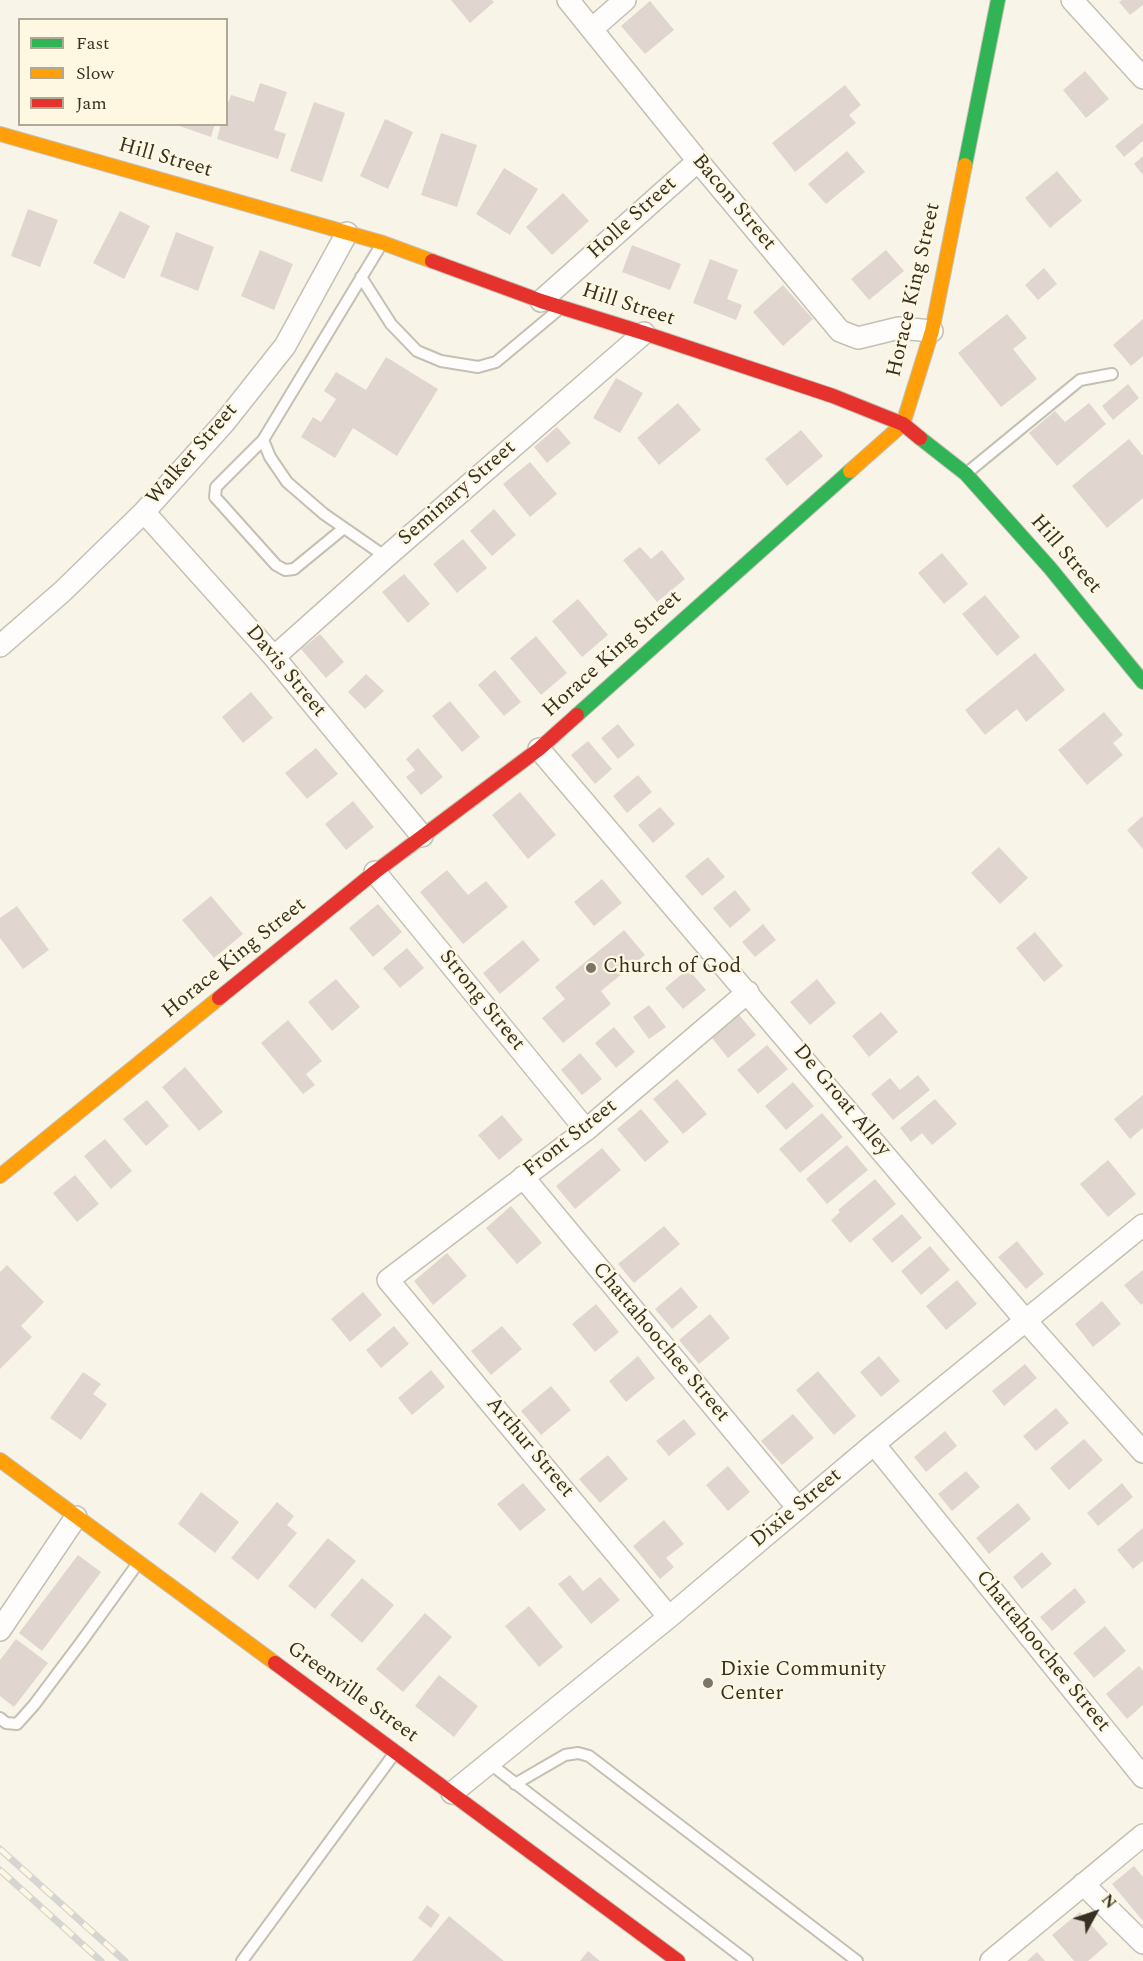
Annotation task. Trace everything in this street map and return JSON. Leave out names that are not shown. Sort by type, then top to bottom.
[{"type":"street","name":"Bacon Street","points":[[568,0],[840,331],[858,338],[899,328],[932,331]]},
{"type":"street","points":[[592,29],[625,0]]},
{"type":"street","name":"Horace King Street","points":[[0,1176],[375,872],[539,749],[903,424],[932,331],[998,0]]},
{"type":"street","points":[[1072,0],[1143,78]]},
{"type":"street","name":"Hill Street","points":[[0,134],[383,243],[551,304],[833,396],[903,424],[966,474],[1050,568],[1143,682]]},
{"type":"street","name":"Holle Street","points":[[551,304],[698,161]]},
{"type":"street","name":"Walker Street","points":[[0,646],[63,591],[144,512],[224,423],[285,345],[347,233]]},
{"type":"street","name":"Seminary Street","points":[[274,657],[644,333]]},
{"type":"street","name":"Davis Street","points":[[144,512],[274,657],[422,836]]},
{"type":"street","name":"De Groat Alley","points":[[539,749],[1026,1321],[1143,1452]]},
{"type":"street","name":"Strong Street","points":[[375,872],[586,1130]]},
{"type":"street","name":"Front Street","points":[[388,1280],[586,1130],[748,992]]},
{"type":"street","name":"Chattahoochee Street","points":[[523,1177],[798,1508]]},
{"type":"street","name":"Dixie Street","points":[[452,1793],[669,1617],[874,1444],[1143,1226]]},
{"type":"street","name":"Arthur Street","points":[[388,1280],[669,1617]]},
{"type":"street","name":"Chattahoochee Street","points":[[874,1444],[1143,1777]]},
{"type":"street","name":"Greenville Street","points":[[0,1460],[678,1961]]},
{"type":"street","points":[[0,1630],[76,1517]]},
{"type":"street","points":[[991,1961],[1143,1835]]},
{"type":"street","points":[[1083,1884],[1143,1943]]},
{"type":"lane","points":[[344,528],[294,569],[285,570],[276,565],[215,497],[216,487],[263,440],[383,243]]},
{"type":"lane","points":[[361,277],[391,324],[417,351],[441,361],[478,367],[496,362],[551,304]]},
{"type":"lane","points":[[966,474],[1080,380],[1112,374]]},
{"type":"lane","points":[[263,440],[270,457],[287,482],[324,514],[386,557]]},
{"type":"lane","points":[[0,1718],[6,1723],[17,1724],[82,1641],[138,1563]]},
{"type":"lane","points":[[242,1961],[396,1751]]},
{"type":"lane","points":[[515,1784],[566,1755],[578,1753],[589,1756],[857,1961]]},
{"type":"lane","points":[[489,1763],[747,1961]]},
{"type":"building","points":[[451,0],[492,0],[494,2],[470,23]]},
{"type":"building","points":[[1143,0],[1143,5],[1130,15],[1119,2]]},
{"type":"building","points":[[650,1],[674,30],[645,54],[621,26]]},
{"type":"building","points":[[1085,71],[1109,99],[1086,118],[1063,90]]},
{"type":"building","points":[[260,83],[287,92],[274,130],[286,134],[278,159],[217,139],[220,126],[228,126],[228,103],[231,95],[254,102]]},
{"type":"building","points":[[845,85],[861,105],[849,115],[856,123],[795,172],[772,143]]},
{"type":"building","points":[[314,102],[345,113],[322,182],[290,171]]},
{"type":"building","points":[[385,119],[413,132],[388,189],[360,176]]},
{"type":"building","points":[[1143,123],[1143,141],[1124,157],[1115,146]]},
{"type":"building","points":[[180,126],[214,126],[211,137]]},
{"type":"building","points":[[441,133],[477,145],[457,207],[421,195]]},
{"type":"building","points":[[847,151],[865,172],[826,204],[808,184]]},
{"type":"building","points":[[1143,156],[1143,175],[1134,164]]},
{"type":"building","points":[[504,168],[538,189],[510,235],[476,214]]},
{"type":"building","points":[[1057,171],[1082,201],[1050,228],[1025,198]]},
{"type":"building","points":[[563,193],[589,221],[552,255],[526,227]]},
{"type":"building","points":[[28,209],[58,220],[40,267],[11,256]]},
{"type":"building","points":[[120,211],[150,226],[124,279],[93,263]]},
{"type":"building","points":[[176,232],[214,247],[198,291],[160,276]]},
{"type":"building","points":[[632,245],[681,264],[670,290],[622,272]]},
{"type":"building","points":[[260,250],[293,264],[274,310],[241,296]]},
{"type":"building","points":[[886,250],[904,271],[869,300],[851,279]]},
{"type":"building","points":[[710,259],[738,270],[727,299],[742,305],[736,320],[693,303]]},
{"type":"building","points":[[1044,268],[1057,284],[1038,300],[1025,285]]},
{"type":"building","points":[[783,285],[813,319],[783,346],[753,312]]},
{"type":"building","points":[[1007,314],[1027,338],[1013,349],[1037,379],[1001,407],[958,353]]},
{"type":"building","points":[[1143,319],[1143,356],[1131,366],[1113,345]]},
{"type":"building","points":[[386,357],[438,389],[397,456],[353,428],[335,458],[301,437],[313,417],[321,422],[336,399],[324,391],[336,372],[366,390]]},
{"type":"building","points":[[616,378],[643,393],[620,433],[593,418]]},
{"type":"building","points":[[1128,384],[1139,398],[1113,420],[1102,406]]},
{"type":"building","points":[[678,403],[701,430],[659,465],[637,438]]},
{"type":"building","points":[[1089,403],[1106,424],[1057,466],[1029,433],[1055,411],[1065,422]]},
{"type":"building","points":[[557,427],[571,443],[547,463],[534,447]]},
{"type":"building","points":[[801,430],[823,456],[787,486],[765,459]]},
{"type":"building","points":[[1129,439],[1143,456],[1143,498],[1107,528],[1072,486]]},
{"type":"building","points":[[530,462],[557,494],[530,517],[503,484]]},
{"type":"building","points":[[494,509],[516,535],[492,556],[470,531]]},
{"type":"building","points":[[463,539],[487,568],[457,593],[433,564]]},
{"type":"building","points":[[640,547],[651,559],[662,550],[685,579],[657,602],[623,560]]},
{"type":"building","points":[[942,553],[968,584],[944,604],[918,573]]},
{"type":"building","points":[[404,574],[430,604],[408,623],[382,592]]},
{"type":"building","points":[[985,595],[1020,637],[997,656],[962,614]]},
{"type":"building","points":[[578,599],[608,635],[582,657],[552,621]]},
{"type":"building","points":[[320,634],[344,662],[326,678],[301,649]]},
{"type":"building","points":[[536,636],[567,673],[541,695],[510,658]]},
{"type":"building","points":[[1035,653],[1065,690],[1026,722],[1017,709],[985,735],[965,710]]},
{"type":"building","points":[[495,670],[521,702],[504,716],[478,685]]},
{"type":"building","points":[[366,674],[384,691],[365,709],[348,692]]},
{"type":"building","points":[[251,692],[273,718],[243,743],[222,717]]},
{"type":"building","points":[[450,701],[480,737],[462,752],[432,716]]},
{"type":"building","points":[[1104,712],[1123,735],[1113,743],[1123,755],[1087,785],[1058,750]]},
{"type":"building","points":[[618,724],[635,745],[618,759],[601,738]]},
{"type":"building","points":[[588,741],[612,769],[595,784],[571,755]]},
{"type":"building","points":[[316,748],[338,774],[307,799],[285,773]]},
{"type":"building","points":[[418,748],[443,777],[421,795],[406,777],[415,770],[406,759]]},
{"type":"building","points":[[638,775],[652,792],[627,813],[613,796]]},
{"type":"building","points":[[520,792],[556,835],[528,859],[492,815]]},
{"type":"building","points":[[353,801],[374,827],[346,850],[325,824]]},
{"type":"building","points":[[660,807],[675,824],[653,843],[638,825]]},
{"type":"building","points":[[1143,816],[1143,849],[1127,830]]},
{"type":"building","points":[[999,847],[1028,878],[1000,904],[971,873]]},
{"type":"building","points":[[708,857],[725,877],[702,896],[685,876]]},
{"type":"building","points":[[447,870],[468,895],[486,881],[508,907],[463,944],[420,892]]},
{"type":"building","points":[[602,879],[622,903],[594,926],[574,902]]},
{"type":"building","points":[[735,890],[751,910],[730,928],[713,908]]},
{"type":"building","points":[[211,896],[243,934],[214,958],[182,920]]},
{"type":"building","points":[[378,904],[402,932],[373,957],[349,928]]},
{"type":"building","points":[[17,906],[49,950],[23,969],[0,938],[0,918]]},
{"type":"building","points":[[763,924],[776,940],[755,957],[742,942]]},
{"type":"building","points":[[624,930],[645,955],[601,991],[611,1004],[563,1043],[542,1018],[565,999],[555,987]]},
{"type":"building","points":[[1035,932],[1063,966],[1044,982],[1016,948]]},
{"type":"building","points":[[523,940],[540,960],[500,994],[483,973]]},
{"type":"building","points":[[407,948],[424,968],[400,988],[383,968]]},
{"type":"building","points":[[688,969],[706,990],[683,1009],[665,988]]},
{"type":"building","points":[[336,979],[360,1007],[332,1031],[308,1002]]},
{"type":"building","points":[[817,979],[836,1003],[810,1025],[790,1002]]},
{"type":"building","points":[[649,1005],[666,1027],[649,1039],[633,1017]]},
{"type":"building","points":[[735,1010],[756,1035],[728,1058],[708,1033]]},
{"type":"building","points":[[881,1012],[898,1032],[869,1057],[852,1036]]},
{"type":"building","points":[[288,1020],[322,1061],[306,1074],[315,1085],[303,1094],[261,1043]]},
{"type":"building","points":[[614,1027],[635,1052],[616,1068],[595,1043]]},
{"type":"building","points":[[767,1045],[788,1069],[758,1094],[737,1070]]},
{"type":"building","points":[[580,1053],[602,1079],[582,1095],[561,1070]]},
{"type":"building","points":[[185,1067],[223,1112],[199,1131],[162,1087]]},
{"type":"building","points":[[918,1075],[930,1090],[893,1120],[871,1094],[890,1078],[900,1090]]},
{"type":"building","points":[[677,1079],[707,1114],[683,1134],[653,1099]]},
{"type":"building","points":[[793,1082],[814,1106],[786,1130],[765,1106]]},
{"type":"building","points":[[1143,1095],[1143,1128],[1130,1139],[1114,1119]]},
{"type":"building","points":[[935,1099],[957,1124],[932,1145],[922,1133],[911,1142],[900,1128]]},
{"type":"building","points":[[147,1100],[169,1126],[146,1146],[123,1119]]},
{"type":"building","points":[[641,1109],[669,1142],[645,1162],[617,1129]]},
{"type":"building","points":[[822,1113],[843,1137],[800,1173],[779,1149]]},
{"type":"building","points":[[502,1115],[523,1140],[499,1160],[478,1135]]},
{"type":"building","points":[[105,1139],[132,1171],[111,1189],[84,1156]]},
{"type":"building","points":[[847,1145],[868,1170],[827,1204],[806,1179]]},
{"type":"building","points":[[602,1148],[621,1170],[575,1209],[556,1186]]},
{"type":"building","points":[[1108,1160],[1136,1194],[1108,1217],[1080,1184]]},
{"type":"building","points":[[75,1175],[99,1204],[77,1222],[53,1193]]},
{"type":"building","points":[[875,1179],[896,1204],[850,1243],[831,1220],[840,1212],[838,1210]]},
{"type":"building","points":[[511,1206],[542,1243],[517,1264],[486,1228]]},
{"type":"building","points":[[902,1214],[922,1238],[892,1263],[872,1239]]},
{"type":"building","points":[[664,1226],[680,1244],[634,1283],[618,1264]]},
{"type":"building","points":[[1017,1241],[1044,1274],[1026,1289],[998,1257]]},
{"type":"building","points":[[930,1246],[950,1270],[921,1295],[901,1271]]},
{"type":"building","points":[[447,1253],[467,1276],[433,1305],[414,1281]]},
{"type":"building","points":[[7,1265],[44,1302],[21,1326],[32,1337],[0,1369],[0,1272]]},
{"type":"building","points":[[1143,1270],[1143,1303],[1141,1305],[1124,1285]]},
{"type":"building","points":[[957,1280],[977,1304],[946,1330],[926,1306]]},
{"type":"building","points":[[681,1287],[698,1307],[672,1329],[655,1309]]},
{"type":"building","points":[[363,1292],[382,1315],[350,1342],[331,1319]]},
{"type":"building","points":[[1102,1301],[1121,1324],[1093,1347],[1075,1324]]},
{"type":"building","points":[[596,1304],[619,1332],[595,1352],[572,1324]]},
{"type":"building","points":[[710,1314],[730,1338],[699,1364],[679,1340]]},
{"type":"building","points":[[394,1326],[409,1344],[381,1368],[366,1350]]},
{"type":"building","points":[[502,1326],[522,1349],[491,1375],[471,1351]]},
{"type":"building","points":[[638,1356],[655,1378],[626,1402],[609,1381]]},
{"type":"building","points":[[879,1356],[900,1381],[881,1397],[860,1372]]},
{"type":"building","points":[[1025,1364],[1037,1378],[1004,1406],[992,1391]]},
{"type":"building","points":[[431,1370],[445,1387],[412,1415],[398,1398]]},
{"type":"building","points":[[818,1371],[856,1416],[834,1435],[796,1390]]},
{"type":"building","points":[[83,1372],[101,1384],[93,1394],[107,1404],[81,1440],[50,1418]]},
{"type":"building","points":[[551,1386],[571,1410],[541,1435],[521,1411]]},
{"type":"building","points":[[1056,1408],[1069,1423],[1036,1451],[1023,1436]]},
{"type":"building","points":[[793,1414],[814,1438],[782,1465],[761,1441]]},
{"type":"building","points":[[684,1419],[696,1434],[669,1456],[656,1441]]},
{"type":"building","points":[[945,1431],[957,1446],[926,1472],[914,1457]]},
{"type":"building","points":[[1084,1439],[1103,1460],[1069,1490],[1050,1468]]},
{"type":"building","points":[[608,1455],[628,1479],[600,1503],[579,1479]]},
{"type":"building","points":[[728,1466],[750,1492],[728,1511],[706,1485]]},
{"type":"building","points":[[966,1471],[980,1487],[952,1511],[938,1494]]},
{"type":"building","points":[[523,1483],[546,1510],[520,1531],[497,1504]]},
{"type":"building","points":[[1122,1483],[1133,1497],[1098,1526],[1087,1513]]},
{"type":"building","points":[[201,1492],[239,1522],[215,1553],[178,1524]]},
{"type":"building","points":[[277,1502],[294,1516],[287,1525],[297,1533],[258,1580],[231,1558]]},
{"type":"building","points":[[1018,1503],[1031,1519],[989,1554],[976,1538]]},
{"type":"building","points":[[664,1520],[684,1544],[666,1558],[674,1567],[660,1579],[633,1546]]},
{"type":"building","points":[[1143,1528],[1143,1561],[1133,1569],[1117,1550]]},
{"type":"building","points":[[328,1538],[356,1561],[315,1609],[288,1586]]},
{"type":"building","points":[[1042,1552],[1052,1564],[1022,1589],[1013,1577]]},
{"type":"building","points":[[78,1555],[101,1572],[42,1651],[19,1633]]},
{"type":"building","points":[[570,1575],[583,1591],[600,1577],[620,1600],[591,1624],[558,1584]]},
{"type":"building","points":[[362,1578],[394,1605],[362,1643],[330,1615]]},
{"type":"building","points":[[1075,1588],[1086,1602],[1052,1631],[1040,1617]]},
{"type":"building","points":[[529,1606],[563,1647],[539,1667],[505,1626]]},
{"type":"building","points":[[425,1613],[452,1637],[403,1692],[376,1669]]},
{"type":"building","points":[[1105,1626],[1126,1651],[1094,1678],[1073,1653]]},
{"type":"building","points":[[16,1639],[48,1663],[14,1707],[0,1696],[0,1660]]},
{"type":"building","points":[[1139,1666],[1143,1671],[1143,1705],[1127,1719],[1106,1694]]},
{"type":"building","points":[[439,1675],[478,1706],[454,1737],[415,1706]]},
{"type":"building","points":[[1134,1866],[1143,1877],[1143,1921],[1112,1884]]},
{"type":"building","points":[[427,1905],[440,1915],[431,1928],[418,1918]]},
{"type":"building","points":[[1080,1912],[1108,1944],[1088,1961],[1074,1961],[1052,1935]]},
{"type":"building","points":[[449,1916],[504,1961],[412,1961]]},
{"type":"building","points":[[588,1951],[600,1961],[580,1961]]},
{"type":"building","points":[[1037,1952],[1045,1961],[1027,1961]]},
{"type":"railway","points":[[0,1849],[125,1961]]},
{"type":"railway","points":[[0,1870],[101,1961]]},
{"type":"traffic: fast","points":[[965,165],[998,0]]},
{"type":"traffic: fast","points":[[920,438],[966,474],[1050,568],[1143,682]]},
{"type":"traffic: fast","points":[[577,715],[850,471]]},
{"type":"traffic: slow","points":[[0,134],[383,243],[432,261]]},
{"type":"traffic: slow","points":[[850,471],[903,424],[932,331],[965,165]]},
{"type":"traffic: slow","points":[[0,1176],[219,998]]},
{"type":"traffic: slow","points":[[0,1460],[275,1663]]},
{"type":"traffic: jam","points":[[432,261],[541,301],[833,396],[903,424],[920,438]]},
{"type":"traffic: jam","points":[[219,998],[375,872],[539,749],[577,715]]},
{"type":"traffic: jam","points":[[275,1663],[678,1961]]},
{"type":"place","name":"Church of God","points":[[591,968]]},
{"type":"place","name":"Dixie Community Center","points":[[708,1683]]}]
